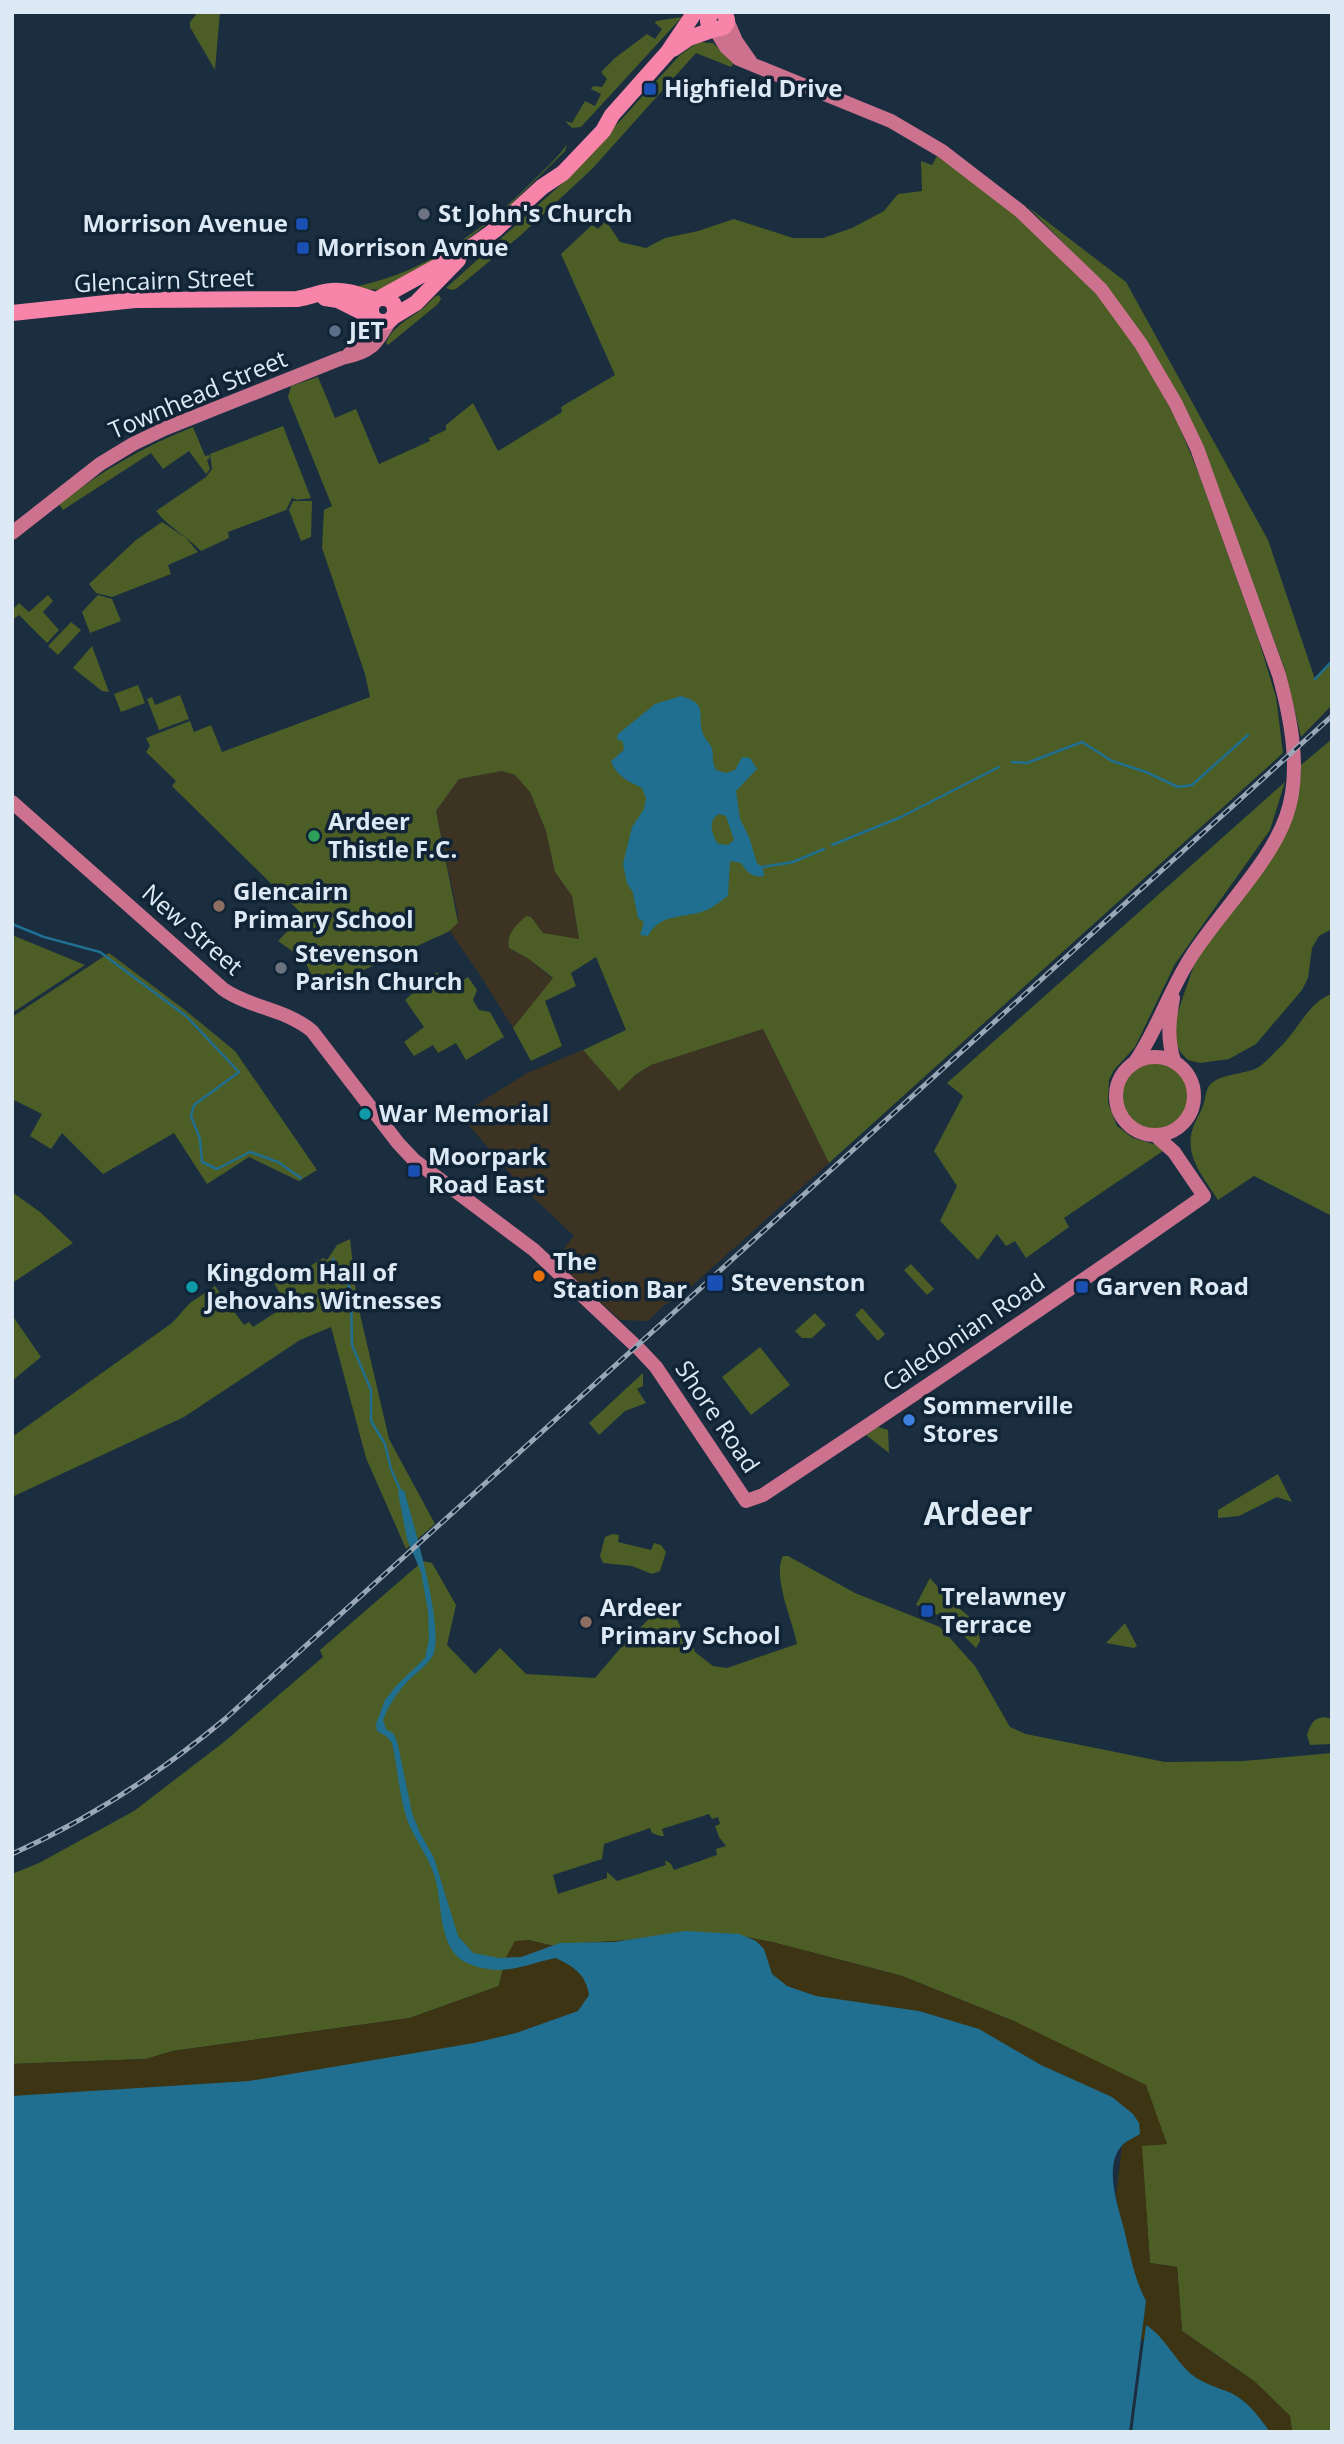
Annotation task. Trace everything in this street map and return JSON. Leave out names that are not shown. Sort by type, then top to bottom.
[{"type":"main road","points":[[378,299],[467,250],[495,230],[542,187],[563,173],[603,131],[612,114],[668,52],[682,32],[716,16]]},
{"type":"main road","points":[[668,52],[716,16]]},
{"type":"main road","points":[[716,16],[732,54],[755,66],[891,121],[942,151],[1020,211],[1101,289],[1141,344],[1176,404],[1197,448],[1288,706],[1294,775],[1292,798],[1281,829],[1254,871],[1192,955],[1135,1062]]},
{"type":"main road","points":[[386,318],[416,303],[467,250]]},
{"type":"main road","name":"Glencairn Street","points":[[12,313],[135,300],[285,300],[318,296],[329,291],[345,291],[378,299]]},
{"type":"main road","name":"Glencairn Street","points":[[318,296],[338,300],[386,318]]},
{"type":"main road","points":[[378,299],[387,298],[393,303],[395,310],[386,318]]},
{"type":"main road","name":"Townhead Street","points":[[12,533],[100,464],[133,444],[182,421],[342,358],[360,355],[371,348],[386,318]]},
{"type":"main road","name":"New Street","points":[[12,802],[223,989],[295,1019],[312,1031],[398,1143],[432,1175],[534,1250],[636,1347]]},
{"type":"main road","points":[[1174,1061],[1147,1057],[1125,1070],[1118,1081],[1116,1107],[1131,1128],[1142,1133],[1166,1134],[1184,1122],[1191,1113],[1194,1091],[1190,1078],[1174,1061],[1168,1039],[1175,986]]},
{"type":"main road","points":[[1184,1122],[1182,1149],[1186,1167]]},
{"type":"main road","points":[[1155,1135],[1165,1142],[1186,1167]]},
{"type":"main road","name":"Caledonian Road","points":[[746,1501],[763,1495],[890,1411],[1204,1196],[1186,1167]]},
{"type":"main road","name":"Shore Road","points":[[636,1347],[649,1360],[746,1501]]},
{"type":"shaded area","points":[[502,771],[516,775],[530,792],[546,831],[555,872],[572,896],[579,940],[542,933],[531,917],[509,948],[529,959],[553,979],[513,1028],[449,930],[458,923],[458,916],[436,811],[459,779]]},
{"type":"shaded area","points":[[763,1029],[829,1163],[676,1300],[665,1304],[648,1321],[620,1320],[554,1260],[574,1236],[519,1184],[460,1115],[529,1072],[583,1050],[619,1091],[635,1075],[651,1065]]},
{"type":"green space","points":[[198,12],[220,12],[215,70],[190,27],[190,22]]},
{"type":"green space","points":[[682,17],[581,127],[572,128],[565,121],[572,123],[585,101],[595,106],[601,94],[591,89],[593,86],[602,87],[607,79],[601,72],[647,34],[655,39],[662,29],[656,21]]},
{"type":"green space","points":[[698,42],[713,43],[734,63],[731,67],[696,53],[592,169],[521,235],[456,289],[446,288],[567,179],[680,55]]},
{"type":"green space","points":[[567,144],[565,151],[504,211],[465,241],[382,290],[348,288],[402,273],[474,232],[518,196]]},
{"type":"green space","points":[[937,156],[1017,215],[1097,293],[1154,378],[1177,421],[1201,479],[1259,641],[1276,697],[1283,753],[829,1163],[763,1029],[651,1065],[635,1075],[619,1091],[583,1050],[626,1030],[596,957],[571,973],[576,986],[545,1001],[562,1046],[531,1061],[513,1028],[553,978],[529,959],[509,948],[510,934],[526,916],[531,917],[543,933],[579,939],[572,896],[555,872],[546,831],[530,792],[515,775],[502,771],[459,779],[436,811],[458,923],[448,932],[317,991],[305,960],[278,941],[303,915],[172,786],[176,781],[146,752],[150,746],[146,738],[190,721],[194,732],[211,725],[222,752],[370,697],[365,674],[322,548],[324,510],[332,506],[288,397],[291,386],[318,377],[335,418],[356,409],[379,464],[430,441],[429,438],[446,430],[446,425],[473,403],[498,451],[562,412],[561,407],[615,375],[561,254],[592,225],[598,229],[606,221],[620,242],[646,248],[665,238],[734,219],[793,238],[823,238],[852,228],[884,211],[898,194],[922,191],[921,161],[932,165]]},
{"type":"green space","points":[[1028,207],[1126,282],[1268,540],[1315,679],[1332,661],[1332,705],[1301,737],[1285,670],[1200,441],[1105,285]]},
{"type":"green space","points":[[439,295],[441,299],[438,304],[388,345],[386,343],[397,328]]},
{"type":"green space","points":[[283,426],[311,498],[292,498],[286,510],[228,532],[229,538],[201,551],[156,511],[206,477],[212,469],[210,454]]},
{"type":"green space","points":[[193,427],[205,456],[209,455],[210,458],[207,460],[210,469],[206,474],[189,451],[163,469],[151,453],[63,510],[59,504],[123,461]]},
{"type":"green space","points":[[293,501],[312,501],[311,537],[301,541],[289,510]]},
{"type":"green space","points":[[162,522],[186,538],[198,552],[168,565],[171,574],[112,597],[96,593],[89,584],[136,540]]},
{"type":"green space","points":[[48,595],[53,601],[43,612],[59,630],[47,643],[19,615],[12,620],[12,610],[19,603],[29,612]]},
{"type":"green space","points":[[98,595],[112,599],[121,621],[90,633],[82,612]]},
{"type":"green space","points":[[71,622],[81,630],[58,655],[48,646]]},
{"type":"green space","points":[[92,646],[109,692],[102,691],[73,668]]},
{"type":"green space","points":[[138,685],[145,703],[121,712],[114,694]]},
{"type":"green space","points":[[180,695],[189,719],[159,730],[147,699],[152,697],[155,705]]},
{"type":"green space","points":[[1332,739],[1332,929],[1319,936],[1312,948],[1308,978],[1302,990],[1256,1044],[1229,1059],[1200,1063],[1188,1060],[1175,1041],[1174,1023],[1195,962],[1292,820],[1301,765]]},
{"type":"green space","points":[[1285,782],[1270,830],[1175,964],[1135,1047],[1114,1070],[1109,1080],[1108,1103],[1117,1126],[1133,1138],[1157,1145],[1163,1151],[1064,1218],[1069,1227],[1026,1258],[1015,1241],[1006,1246],[997,1234],[978,1260],[940,1221],[957,1186],[934,1151],[963,1096],[947,1083]]},
{"type":"green space","points":[[12,935],[85,965],[12,1013]]},
{"type":"green space","points":[[109,953],[235,1051],[317,1170],[299,1181],[249,1157],[207,1184],[174,1133],[103,1174],[62,1133],[51,1149],[30,1136],[42,1114],[12,1099],[12,1017]]},
{"type":"green space","points":[[437,972],[449,989],[468,977],[477,990],[473,1000],[479,1010],[490,1012],[504,1037],[466,1060],[456,1043],[438,1053],[433,1045],[414,1056],[404,1042],[424,1027],[405,1000]]},
{"type":"green space","points":[[1332,994],[1332,1216],[1254,1176],[1218,1200],[1198,1168],[1191,1150],[1192,1131],[1208,1087],[1222,1077],[1250,1071],[1262,1065],[1317,1003]]},
{"type":"green space","points":[[1149,1063],[1161,1063],[1173,1068],[1183,1078],[1188,1096],[1186,1109],[1173,1124],[1161,1129],[1149,1129],[1137,1124],[1127,1114],[1122,1102],[1122,1090],[1127,1078],[1137,1068]]},
{"type":"green space","points":[[12,1192],[40,1212],[73,1243],[12,1283]]},
{"type":"green space","points":[[350,1239],[357,1301],[389,1439],[435,1524],[406,1549],[366,1458],[331,1327],[300,1340],[184,1417],[12,1497],[12,1437],[172,1323],[190,1303],[215,1286],[244,1325],[249,1322],[253,1327],[281,1309],[277,1301],[282,1297],[274,1283],[323,1258],[327,1260],[337,1245]]},
{"type":"green space","points":[[911,1264],[934,1289],[927,1295],[904,1270]]},
{"type":"green space","points":[[862,1308],[885,1334],[878,1341],[855,1315]]},
{"type":"green space","points":[[815,1313],[826,1325],[812,1338],[802,1338],[795,1331]]},
{"type":"green space","points":[[12,1315],[41,1357],[12,1381]]},
{"type":"green space","points":[[760,1347],[790,1385],[751,1415],[722,1377]]},
{"type":"green space","points":[[643,1373],[643,1386],[637,1389],[646,1403],[625,1411],[599,1435],[589,1423]]},
{"type":"green space","points":[[878,1427],[888,1430],[889,1453],[866,1435]]},
{"type":"green space","points":[[1278,1474],[1292,1502],[1277,1497],[1239,1516],[1218,1518],[1218,1510]]},
{"type":"green space","points":[[619,1535],[618,1542],[651,1550],[654,1543],[661,1545],[666,1552],[660,1571],[652,1574],[632,1566],[603,1563],[600,1556],[605,1537]]},
{"type":"green space","points":[[783,1556],[788,1556],[855,1593],[940,1627],[975,1666],[1010,1727],[1026,1734],[1165,1762],[1243,1761],[1332,1753],[1332,2432],[1292,2432],[1290,2416],[1254,2381],[1182,2331],[1177,2267],[1150,2263],[1141,2145],[1167,2144],[1016,2022],[902,1976],[772,1942],[724,1933],[586,1943],[571,1950],[528,1940],[505,1959],[499,1986],[410,2018],[173,2051],[146,2059],[12,2064],[12,1874],[39,1863],[134,1811],[224,1742],[323,1657],[320,1650],[423,1561],[432,1563],[456,1605],[447,1645],[475,1674],[500,1648],[526,1674],[595,1678],[629,1638],[668,1601],[682,1630],[689,1634],[695,1652],[713,1666],[727,1668],[797,1644],[782,1587],[780,1565]],"holes":[[[709,1814],[712,1819],[718,1817],[720,1824],[715,1826],[726,1846],[716,1849],[717,1855],[674,1870],[665,1860],[666,1865],[617,1881],[607,1872],[607,1878],[558,1894],[553,1875],[602,1859],[604,1844],[650,1828],[652,1833],[664,1836],[662,1829]]]},
{"type":"green space","points":[[930,1578],[949,1600],[978,1624],[980,1641],[976,1648],[952,1624],[916,1605]]},
{"type":"green space","points":[[1125,1623],[1137,1646],[1134,1648],[1106,1643]]},
{"type":"green space","points":[[1324,1717],[1332,1719],[1332,1744],[1310,1745],[1307,1735],[1311,1725],[1315,1720]]},
{"type":"sand","points":[[724,1933],[772,1942],[902,1976],[1016,2022],[1146,2085],[1167,2144],[1142,2146],[1150,2263],[1177,2267],[1182,2331],[1254,2381],[1290,2416],[1292,2432],[1240,2432],[1158,2343],[1130,2338],[1132,2298],[1116,2195],[1122,2146],[1065,2135],[12,2128],[12,2064],[146,2059],[173,2051],[410,2018],[499,1986],[505,1959],[515,1941],[528,1940],[571,1950],[586,1943]]},
{"type":"water","points":[[681,696],[690,699],[699,706],[701,727],[712,749],[716,770],[726,773],[735,770],[742,757],[750,758],[757,769],[736,791],[740,819],[757,863],[763,868],[764,876],[753,875],[741,863],[730,861],[728,896],[709,909],[667,919],[653,928],[648,936],[640,935],[644,922],[638,918],[623,864],[632,827],[644,809],[646,798],[642,788],[620,775],[611,761],[624,750],[623,742],[617,739],[618,734],[655,704]],"holes":[[[719,814],[726,816],[734,840],[728,845],[718,844],[713,832],[713,820]]]},
{"type":"water","points":[[404,1490],[427,1576],[435,1625],[435,1644],[432,1657],[401,1689],[383,1720],[386,1729],[394,1734],[398,1745],[412,1813],[434,1858],[458,1936],[473,1953],[499,1958],[521,1957],[560,1943],[614,1942],[685,1931],[739,1934],[756,1941],[764,1949],[772,1974],[787,1986],[816,1996],[919,2011],[979,2029],[1041,2065],[1112,2097],[1133,2114],[1139,2123],[1140,2134],[1118,2150],[1113,2171],[1115,2196],[1138,2284],[1146,2301],[1129,2432],[12,2432],[12,2096],[249,2081],[474,2043],[516,2033],[578,2011],[589,1995],[578,1972],[556,1958],[512,1969],[491,1970],[467,1963],[458,1957],[447,1940],[435,1877],[405,1812],[392,1743],[377,1731],[376,1724],[385,1700],[425,1658],[429,1640],[428,1611],[421,1572],[407,1539],[398,1492]]},
{"type":"water","points":[[1146,2325],[1159,2336],[1191,2374],[1243,2401],[1270,2432],[1132,2432]]},
{"type":"waterway","points":[[1315,679],[1332,661]]},
{"type":"waterway","points":[[1012,762],[1027,763],[1082,742],[1112,761],[1146,772],[1178,787],[1192,785],[1248,735]]},
{"type":"waterway","points":[[832,845],[901,817],[999,767]]},
{"type":"waterway","points":[[762,867],[793,862],[824,849]]},
{"type":"waterway","points":[[12,924],[44,937],[100,952],[186,1016],[239,1072],[194,1105],[191,1116],[200,1139],[202,1162],[217,1169],[250,1152],[278,1162],[301,1178]]},
{"type":"waterway","points":[[333,1259],[351,1290],[352,1345],[371,1390],[371,1421],[385,1444],[391,1469],[401,1492]]},
{"type":"railway","points":[[12,1854],[69,1826],[123,1794],[225,1719],[1332,716]]},
{"type":"place","name":"Highfield Drive","points":[[650,89]]},
{"type":"place","name":"St John's Church","points":[[424,214]]},
{"type":"place","name":"Morrison Avenue","points":[[302,224]]},
{"type":"place","name":"Morrison Avnue","points":[[303,248]]},
{"type":"place","name":"JET","points":[[335,331]]},
{"type":"place","name":"Ardeer Thistle F.C.","points":[[314,836]]},
{"type":"place","name":"Glencairn Primary School","points":[[219,906]]},
{"type":"place","name":"Stevenson Parish Church","points":[[281,968]]},
{"type":"place","name":"War Memorial","points":[[365,1114]]},
{"type":"place","name":"Moorpark Road East","points":[[414,1171]]},
{"type":"place","name":"The Station Bar","points":[[539,1276]]},
{"type":"place","name":"Stevenston","points":[[715,1283]]},
{"type":"place","name":"Kingdom Hall of Jehovahs Witnesses","points":[[192,1287]]},
{"type":"place","name":"Garven Road","points":[[1082,1287]]},
{"type":"place","name":"Sommerville Stores","points":[[909,1420]]},
{"type":"place","name":"Trelawney Terrace","points":[[927,1611]]},
{"type":"place","name":"Ardeer Primary School","points":[[586,1622]]},
{"type":"district","name":"Ardeer","points":[[978,1514]]}]
